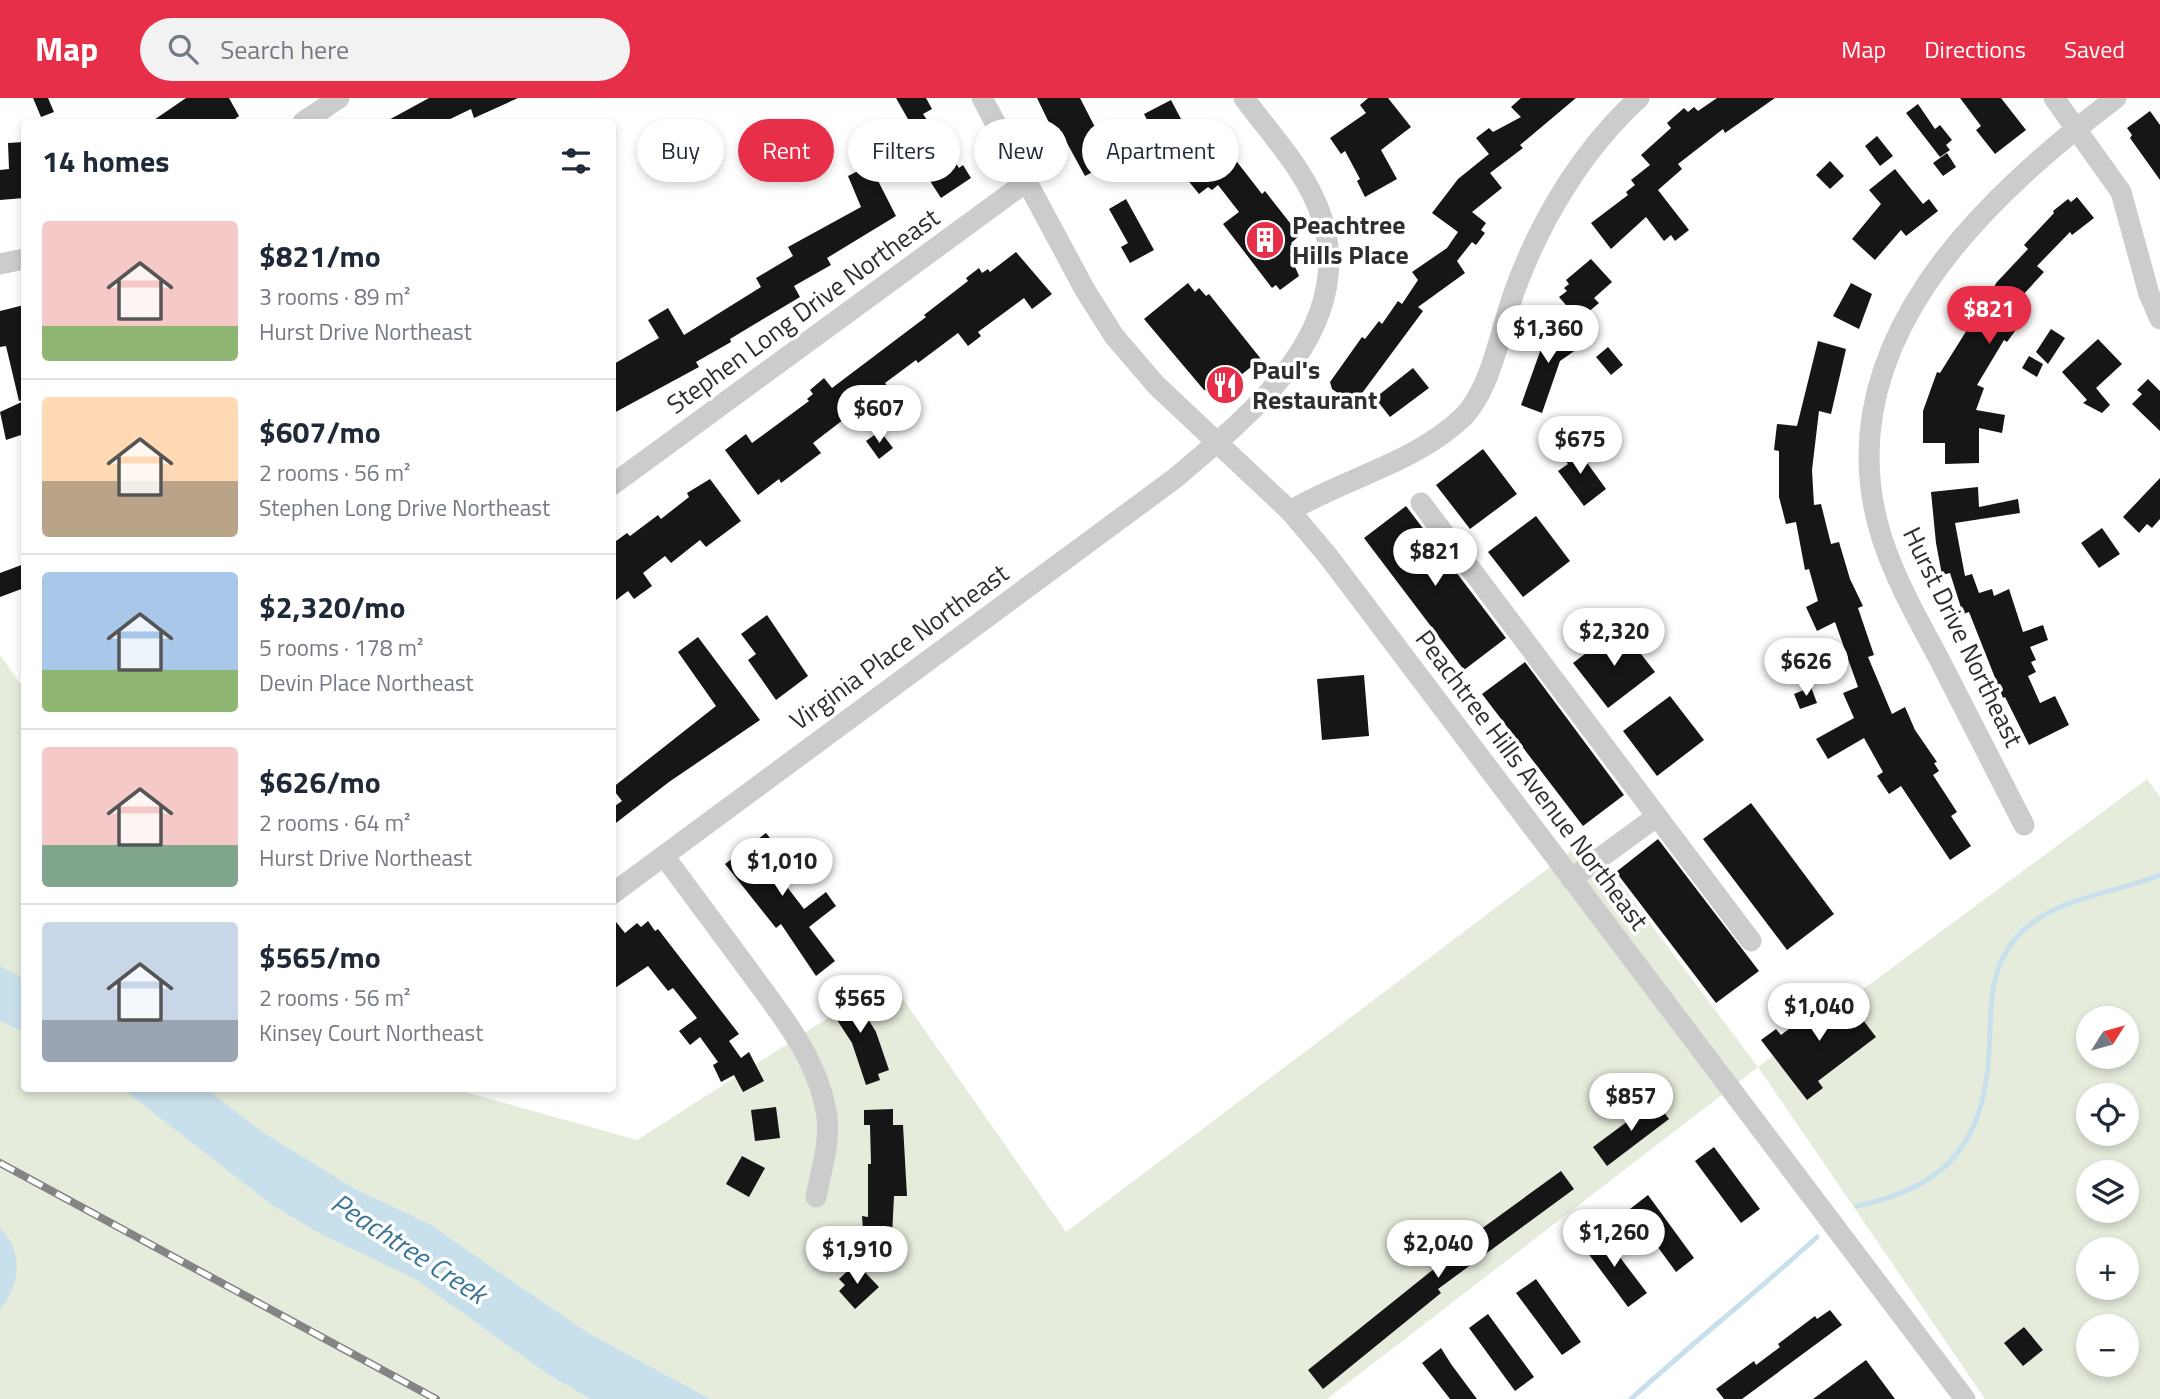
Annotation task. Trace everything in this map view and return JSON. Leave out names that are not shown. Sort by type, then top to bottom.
[{"type":"street","points":[[308,119],[339,98]]},
{"type":"street","name":"Peachtree Hills Avenue Northeast","points":[[982,98],[993,119]]},
{"type":"street","name":"Virginia Place Northeast","points":[[616,891],[1174,479],[1217,443],[1298,358],[1315,330],[1326,296],[1329,258],[1322,218],[1307,183],[1244,98]]},
{"type":"street","points":[[1290,511],[1313,497],[1400,459],[1463,417],[1483,387],[1516,286],[1538,233],[1567,184],[1601,137],[1639,98]]},
{"type":"street","points":[[2054,98],[2121,192],[2149,295],[2160,319]]},
{"type":"street","name":"Hurst Drive Northeast","points":[[2024,825],[1890,561],[1873,498],[1871,433],[1877,394],[1888,356],[1932,274],[1961,236],[2009,186],[2076,128],[2116,98]]},
{"type":"street","name":"Peachtree Hills Avenue Northeast","points":[[1026,182],[1085,290],[1114,336],[1156,385],[1290,511],[1328,556],[1965,1399]]},
{"type":"street","name":"Stephen Long Drive Northeast","points":[[616,482],[1026,182]]},
{"type":"street","points":[[0,264],[21,260]]},
{"type":"street","points":[[1421,503],[1751,941]]},
{"type":"street","points":[[1572,878],[1656,817]]},
{"type":"street","points":[[664,856],[791,1028],[809,1060],[823,1096],[827,1120],[826,1144],[816,1197]]},
{"type":"green space","points":[[0,655],[21,685],[21,1092],[465,1092],[637,1140],[889,979],[1066,1232],[1587,839],[1758,1067],[1327,1399],[0,1399]]},
{"type":"green space","points":[[2147,779],[2160,797],[2160,1399],[1985,1399],[1758,1067]]},
{"type":"water","points":[[0,966],[21,977],[21,1031],[0,1021]]},
{"type":"water","name":"Peachtree Creek","points":[[127,1092],[211,1092],[262,1132],[355,1189],[429,1224],[588,1333],[710,1399],[591,1399],[549,1375],[417,1280],[319,1233],[272,1205]]},
{"type":"water","points":[[0,1228],[13,1247],[16,1269],[12,1290],[0,1310]]},
{"type":"building","points":[[33,98],[48,98],[54,112],[41,117]]},
{"type":"building","points":[[186,98],[229,98],[239,116],[235,119],[155,119]]},
{"type":"building","points":[[429,98],[518,98],[474,118],[471,109],[450,119],[390,119]]},
{"type":"building","points":[[896,98],[926,98],[932,109],[923,114],[926,119],[908,119]]},
{"type":"building","points":[[1037,98],[1080,98],[1091,119],[1082,119],[1082,170],[1068,145],[1068,119],[1047,119]]},
{"type":"building","points":[[1368,98],[1388,98],[1411,127],[1381,150],[1397,179],[1365,197],[1357,181],[1360,179],[1345,151],[1341,154],[1330,138],[1366,113],[1360,105]]},
{"type":"building","points":[[1521,98],[1576,98],[1520,145],[1523,148],[1490,173],[1502,188],[1472,212],[1486,223],[1481,230],[1485,233],[1476,245],[1472,242],[1457,261],[1465,273],[1418,307],[1423,311],[1354,404],[1332,389],[1330,382],[1362,337],[1365,339],[1379,321],[1382,324],[1398,301],[1402,304],[1418,280],[1412,272],[1447,248],[1458,232],[1432,213],[1458,179],[1489,154],[1476,138],[1489,128],[1493,132],[1521,117],[1511,107]]},
{"type":"building","points":[[1717,98],[1775,98],[1725,133],[1723,129],[1678,164],[1682,169],[1658,190],[1689,230],[1675,241],[1671,235],[1664,241],[1646,217],[1611,249],[1591,223],[1628,195],[1626,192],[1635,185],[1631,180],[1650,165],[1641,155],[1671,128],[1667,123],[1684,108],[1688,112],[1694,107],[1698,111]]},
{"type":"building","points":[[1960,98],[2001,98],[2026,130],[1995,154],[1976,130],[1981,126]]},
{"type":"building","name":"Peachtree Hills Place","points":[[1171,100],[1181,119],[1147,119],[1144,114]]},
{"type":"building","points":[[1918,104],[1935,129],[1940,125],[1952,140],[1946,145],[1950,150],[1940,157],[1906,113]]},
{"type":"building","points":[[2150,111],[2160,125],[2160,180],[2130,138],[2132,135],[2127,128]]},
{"type":"building","points":[[1877,136],[1893,156],[1880,166],[1865,146]]},
{"type":"building","points":[[21,142],[21,198],[0,200],[0,170],[9,169],[8,143]]},
{"type":"building","points":[[1947,153],[1956,167],[1943,176],[1933,163]]},
{"type":"building","points":[[1830,161],[1844,176],[1830,189],[1816,175]]},
{"type":"building","name":"Peachtree Hills Place","points":[[1239,164],[1262,194],[1265,191],[1294,228],[1298,237],[1291,243],[1297,250],[1290,255],[1299,276],[1280,290],[1276,285],[1272,288],[1223,224],[1239,212],[1218,185],[1212,190],[1208,187],[1199,194],[1189,182],[1239,182]]},
{"type":"building","points":[[963,165],[971,178],[941,198],[931,182],[960,182],[960,167]]},
{"type":"building","points":[[1895,169],[1923,204],[1929,199],[1938,211],[1906,236],[1901,230],[1875,260],[1852,239],[1881,204],[1869,190]]},
{"type":"building","points":[[851,182],[879,182],[896,216],[827,258],[831,265],[794,286],[800,297],[696,362],[699,367],[616,412],[616,363],[659,338],[648,320],[668,308],[684,335],[761,287],[756,278],[793,256],[788,247],[861,207]]},
{"type":"building","points":[[2077,197],[2094,218],[2072,235],[2070,232],[2037,266],[2044,272],[2010,309],[2014,312],[2011,316],[2021,323],[2007,342],[2004,340],[1977,385],[1984,388],[1976,410],[2005,415],[2002,433],[1979,428],[1979,463],[1945,464],[1945,443],[1923,443],[1923,411],[1937,372],[1940,373],[1997,282],[2028,249],[2024,245],[2053,211],[2068,199],[2071,202]]},
{"type":"building","points":[[1126,199],[1154,250],[1130,263],[1121,247],[1128,243],[1109,209]]},
{"type":"building","points":[[1016,252],[1052,294],[1032,309],[1024,298],[978,332],[981,336],[968,346],[958,333],[918,363],[916,360],[885,383],[894,396],[872,412],[865,403],[813,443],[821,453],[781,483],[779,479],[758,495],[725,450],[746,434],[752,443],[809,401],[807,399],[813,394],[810,390],[824,378],[832,388],[926,317],[924,315],[968,281],[966,278],[979,268],[982,273],[988,269],[990,272]]},
{"type":"building","points":[[1591,259],[1612,282],[1594,298],[1599,303],[1579,320],[1559,297],[1567,291],[1564,288],[1569,284],[1566,280]]},
{"type":"building","points":[[1188,283],[1195,292],[1199,288],[1206,296],[1209,294],[1261,359],[1226,387],[1222,382],[1212,391],[1204,390],[1144,319]]},
{"type":"building","points":[[1851,283],[1872,294],[1859,329],[1833,316]]},
{"type":"building","points":[[21,306],[21,401],[6,346],[0,347],[0,311]]},
{"type":"building","points":[[1563,321],[1580,347],[1560,361],[1542,413],[1521,405],[1542,346],[1537,339]]},
{"type":"building","points":[[2051,329],[2065,338],[2048,364],[2036,352]]},
{"type":"building","points":[[2098,339],[2122,364],[2096,388],[2110,405],[2102,413],[2083,403],[2087,400],[2062,372]]},
{"type":"building","points":[[1818,341],[1846,349],[1831,414],[1819,411],[1812,470],[1814,505],[1821,504],[1831,544],[1839,542],[1850,579],[1863,606],[1858,608],[1874,655],[1868,657],[1892,714],[1905,707],[1915,730],[1937,762],[1934,763],[1939,771],[1933,775],[1957,812],[1951,816],[1971,846],[1950,860],[1901,786],[1889,794],[1877,776],[1883,772],[1864,738],[1828,759],[1816,739],[1854,718],[1843,693],[1858,687],[1835,622],[1817,631],[1806,607],[1818,601],[1809,569],[1805,570],[1796,522],[1786,524],[1779,497],[1779,451],[1774,450],[1777,424],[1797,426]]},
{"type":"building","points":[[1608,347],[1623,365],[1611,375],[1596,357]]},
{"type":"building","points":[[2029,356],[2043,364],[2037,377],[2022,368]]},
{"type":"building","points":[[1413,368],[1429,388],[1390,417],[1375,398]]},
{"type":"building","points":[[2148,379],[2160,391],[2160,431],[2132,404],[2142,394],[2137,390]]},
{"type":"building","points":[[21,402],[21,435],[6,440],[0,412]]},
{"type":"building","points":[[880,431],[893,448],[879,459],[866,441]]},
{"type":"building","points":[[1572,442],[1606,489],[1584,506],[1558,471],[1568,464],[1559,452]]},
{"type":"building","points":[[1483,449],[1517,494],[1470,529],[1436,485]]},
{"type":"building","points":[[2160,478],[2160,519],[2152,528],[2147,524],[2139,533],[2123,517]]},
{"type":"building","points":[[710,479],[741,521],[706,547],[700,540],[671,563],[665,556],[643,573],[652,586],[634,599],[628,591],[616,600],[616,541],[627,533],[630,536],[658,515],[661,519],[689,497],[687,493]]},
{"type":"building","points":[[1978,487],[1979,507],[2018,499],[2020,513],[1955,523],[1965,576],[1972,574],[1979,593],[1992,589],[1994,596],[2009,589],[2023,632],[2043,625],[2048,640],[2030,647],[2036,660],[2031,662],[2036,672],[2028,676],[2040,703],[2055,696],[2069,725],[2029,745],[2005,697],[2003,698],[1969,612],[1963,614],[1950,573],[1942,575],[1931,492]]},
{"type":"building","points":[[1406,506],[1506,638],[1464,670],[1364,538]]},
{"type":"building","points":[[1536,516],[1570,561],[1523,597],[1488,552]]},
{"type":"building","points":[[2102,528],[2120,554],[2099,568],[2081,543]]},
{"type":"building","points":[[21,565],[21,589],[0,597],[0,573]]},
{"type":"building","points":[[767,615],[808,676],[776,700],[748,660],[756,654],[741,634]]},
{"type":"building","points":[[1620,627],[1655,672],[1608,708],[1573,663]]},
{"type":"building","points":[[698,637],[760,720],[669,782],[616,823],[616,805],[622,801],[616,793],[616,785],[716,706],[678,652]]},
{"type":"building","points":[[1525,662],[1624,795],[1583,826],[1482,694]]},
{"type":"building","points":[[1364,675],[1369,736],[1322,740],[1317,679]]},
{"type":"building","points":[[1811,687],[1817,703],[1800,709],[1794,694]]},
{"type":"building","points":[[1670,696],[1704,740],[1657,776],[1623,731]]},
{"type":"building","points":[[1751,803],[1834,914],[1787,950],[1703,839]]},
{"type":"building","points":[[766,833],[797,873],[784,883],[804,909],[826,892],[836,906],[809,927],[835,961],[816,976],[781,924],[776,928],[725,864]]},
{"type":"building","points":[[1658,839],[1759,971],[1716,1003],[1616,872]]},
{"type":"building","points":[[648,921],[655,931],[658,929],[739,1034],[729,1041],[741,1058],[749,1052],[764,1081],[743,1092],[734,1075],[721,1082],[713,1065],[718,1062],[700,1037],[690,1045],[679,1031],[697,1018],[673,988],[668,991],[648,966],[616,987],[616,922],[625,933],[637,923],[641,927]]},
{"type":"building","points":[[849,988],[876,1032],[889,1070],[878,1074],[880,1080],[866,1085],[852,1043],[826,1003]]},
{"type":"building","points":[[1840,990],[1876,1037],[1818,1081],[1823,1088],[1807,1100],[1761,1040],[1776,1029],[1781,1035]]},
{"type":"building","points":[[1655,1101],[1669,1119],[1607,1166],[1593,1147]]},
{"type":"building","points":[[776,1107],[780,1138],[755,1141],[751,1110]]},
{"type":"building","points":[[893,1109],[893,1125],[903,1125],[907,1196],[894,1196],[891,1255],[865,1254],[862,1216],[868,1217],[868,1164],[871,1164],[870,1125],[864,1125],[864,1110]]},
{"type":"building","points":[[1714,1147],[1760,1209],[1741,1223],[1695,1161]]},
{"type":"building","points":[[742,1156],[765,1168],[749,1197],[726,1184]]},
{"type":"building","points":[[1561,1171],[1574,1189],[1438,1289],[1441,1293],[1323,1389],[1308,1370],[1440,1264],[1437,1261]]},
{"type":"building","points":[[1648,1195],[1694,1258],[1676,1272],[1630,1209]]},
{"type":"building","points":[[1600,1231],[1647,1293],[1628,1307],[1582,1245]]},
{"type":"building","points":[[856,1263],[879,1287],[855,1309],[839,1291],[845,1285],[839,1279]]},
{"type":"building","points":[[1536,1279],[1581,1342],[1562,1355],[1516,1293]]},
{"type":"building","points":[[1830,1310],[1842,1325],[1742,1399],[1724,1399],[1716,1389],[1754,1361],[1756,1365],[1815,1316],[1817,1319]]},
{"type":"building","points":[[1488,1314],[1534,1377],[1515,1391],[1469,1328]]},
{"type":"building","points":[[2024,1327],[2043,1350],[2023,1366],[2004,1343]]},
{"type":"building","points":[[1441,1348],[1477,1399],[1450,1399],[1422,1363]]},
{"type":"building","points":[[1866,1360],[1895,1399],[1813,1399]]},
{"type":"waterway","points":[[1857,1206],[1888,1198],[1936,1174],[1954,1157],[1968,1137],[1979,1113],[1986,1086],[1994,986],[2004,955],[2014,941],[2027,927],[2057,909],[2160,875]]},
{"type":"waterway","points":[[1631,1399],[1817,1237]]},
{"type":"railway","points":[[0,1163],[436,1399]]},
{"type":"place","name":"Peachtree Hills Place","points":[[1265,240]]},
{"type":"place","name":"Paul's Restaurant","points":[[1225,385]]}]
